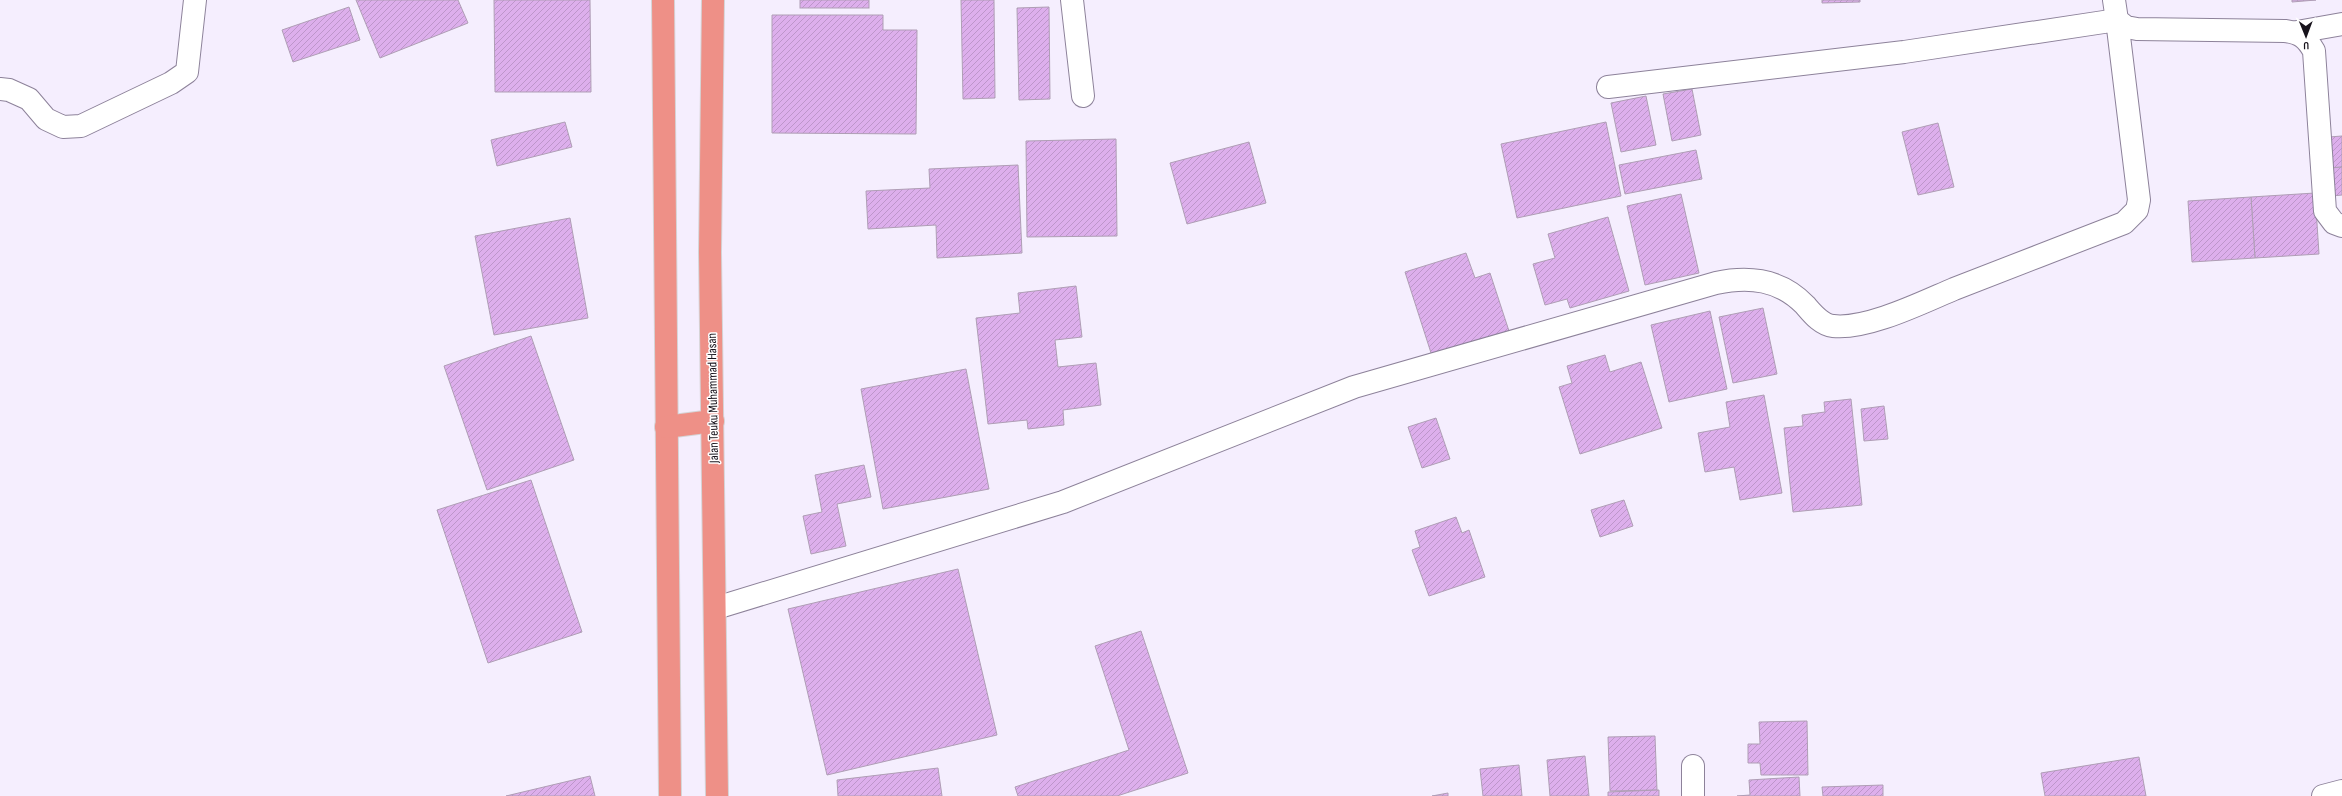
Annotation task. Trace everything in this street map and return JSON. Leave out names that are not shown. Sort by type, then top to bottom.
[{"type":"highway","points":[[663,0],[670,796]]},
{"type":"highway","name":"Jalan Teuku Muhammad Hasan","points":[[713,0],[710,252],[716,608],[717,796]]},
{"type":"highway","points":[[666,427],[713,421]]},
{"type":"street","points":[[0,89],[9,90],[29,99],[46,119],[63,127],[80,126],[171,83],[187,72],[195,0]]},
{"type":"street","points":[[1072,0],[1083,96]]},
{"type":"street","points":[[2115,10],[2126,26],[2137,29],[2296,32],[2342,24]]},
{"type":"street","points":[[1608,88],[1904,52],[2115,10]]},
{"type":"street","points":[[716,608],[1063,502],[1354,387],[1716,283],[1738,278],[1770,282],[1787,290],[1815,317],[1832,326],[1851,326],[1898,312],[2124,222],[2137,210],[2139,200],[2115,10]]},
{"type":"street","points":[[2296,32],[2306,38],[2314,51],[2325,211],[2334,223],[2342,226]]},
{"type":"street","points":[[1693,766],[1693,796]]},
{"type":"street","points":[[2323,796],[2342,792]]},
{"type":"building","points":[[356,0],[458,0],[468,23],[380,58]]},
{"type":"building","points":[[494,0],[590,0],[591,92],[495,92]]},
{"type":"building","points":[[800,0],[869,0],[869,8],[800,8]]},
{"type":"building","points":[[961,0],[994,0],[995,98],[963,99]]},
{"type":"building","points":[[1822,0],[1860,0],[1860,2],[1822,3]]},
{"type":"building","points":[[2292,0],[2316,0],[2292,2]]},
{"type":"building","points":[[349,7],[360,40],[293,62],[282,30]]},
{"type":"building","points":[[1049,7],[1050,99],[1019,100],[1017,8]]},
{"type":"building","points":[[772,15],[883,15],[883,30],[917,30],[916,134],[772,133]]},
{"type":"building","points":[[1692,89],[1701,135],[1672,141],[1663,94]]},
{"type":"building","points":[[1646,96],[1656,145],[1621,152],[1611,103]]},
{"type":"building","points":[[565,122],[572,147],[497,166],[491,140]]},
{"type":"building","points":[[1606,122],[1621,196],[1517,218],[1501,144]]},
{"type":"building","points":[[1938,123],[1954,187],[1918,195],[1902,132]]},
{"type":"building","points":[[2342,136],[2342,167],[2330,168],[2329,137]]},
{"type":"building","points":[[1116,139],[1117,236],[1027,237],[1026,141]]},
{"type":"building","points":[[1249,142],[1266,203],[1187,224],[1170,163]]},
{"type":"building","points":[[1696,150],[1702,179],[1625,194],[1619,165]]},
{"type":"building","points":[[1018,165],[1022,253],[937,258],[936,225],[868,229],[866,191],[930,188],[929,169]]},
{"type":"building","points":[[2342,167],[2342,195],[2332,196],[2330,168]]},
{"type":"building","points":[[2315,193],[2319,254],[2255,258],[2251,197]]},
{"type":"building","points":[[1681,194],[1699,273],[1645,285],[1627,206]]},
{"type":"building","points":[[2251,197],[2255,258],[2192,262],[2188,201]]},
{"type":"building","points":[[1608,217],[1629,291],[1570,308],[1567,299],[1545,305],[1533,264],[1555,258],[1548,234]]},
{"type":"building","points":[[570,218],[588,318],[494,335],[475,236]]},
{"type":"building","points":[[1466,253],[1475,278],[1490,273],[1509,331],[1432,356],[1405,272]]},
{"type":"building","points":[[1076,286],[1082,337],[1055,340],[1058,367],[1096,363],[1101,405],[1063,410],[1064,425],[1028,429],[1027,420],[988,424],[976,318],[1020,313],[1018,293]]},
{"type":"building","points":[[1763,308],[1777,374],[1733,383],[1719,317]]},
{"type":"building","points":[[1710,311],[1727,389],[1669,402],[1651,325]]},
{"type":"building","points":[[531,336],[574,460],[487,490],[444,366]]},
{"type":"building","points":[[1605,355],[1610,372],[1641,362],[1662,428],[1580,454],[1559,387],[1572,383],[1567,366]]},
{"type":"building","points":[[966,369],[989,489],[883,509],[861,389]]},
{"type":"building","points":[[1764,395],[1782,493],[1740,500],[1734,467],[1705,472],[1698,433],[1730,427],[1726,402]]},
{"type":"building","points":[[1851,399],[1862,505],[1793,512],[1784,428],[1803,426],[1802,415],[1825,412],[1824,402]]},
{"type":"building","points":[[1884,406],[1888,439],[1864,441],[1861,409]]},
{"type":"building","points":[[1436,418],[1450,459],[1422,468],[1408,427]]},
{"type":"building","points":[[864,465],[871,497],[837,504],[846,546],[811,554],[803,516],[822,512],[815,475]]},
{"type":"building","points":[[531,480],[582,632],[488,663],[437,510]]},
{"type":"building","points":[[1624,500],[1633,526],[1600,537],[1591,510]]},
{"type":"building","points":[[1456,517],[1462,533],[1469,530],[1485,577],[1429,596],[1412,550],[1420,547],[1415,531]]},
{"type":"building","points":[[958,569],[997,735],[827,775],[788,609]]},
{"type":"building","points":[[1141,631],[1188,773],[1117,796],[1018,796],[1015,787],[1129,750],[1095,646]]},
{"type":"building","points":[[1807,721],[1808,775],[1761,775],[1760,763],[1748,763],[1748,744],[1760,744],[1759,722]]},
{"type":"building","points":[[1655,736],[1657,790],[1610,791],[1608,737]]},
{"type":"building","points":[[1585,756],[1589,796],[1550,796],[1547,760]]},
{"type":"building","points":[[2139,757],[2146,796],[2045,796],[2041,773]]},
{"type":"building","points":[[1519,765],[1522,796],[1483,796],[1480,769]]},
{"type":"building","points":[[938,768],[942,796],[838,796],[837,780]]},
{"type":"building","points":[[590,776],[595,796],[506,796]]},
{"type":"building","points":[[1799,777],[1800,796],[1737,796],[1750,795],[1749,780]]},
{"type":"building","points":[[1883,785],[1883,796],[1823,796],[1822,787]]},
{"type":"building","points":[[1659,790],[1659,796],[1608,796],[1608,792]]},
{"type":"building","points":[[1448,793],[1448,796],[1432,796]]}]
